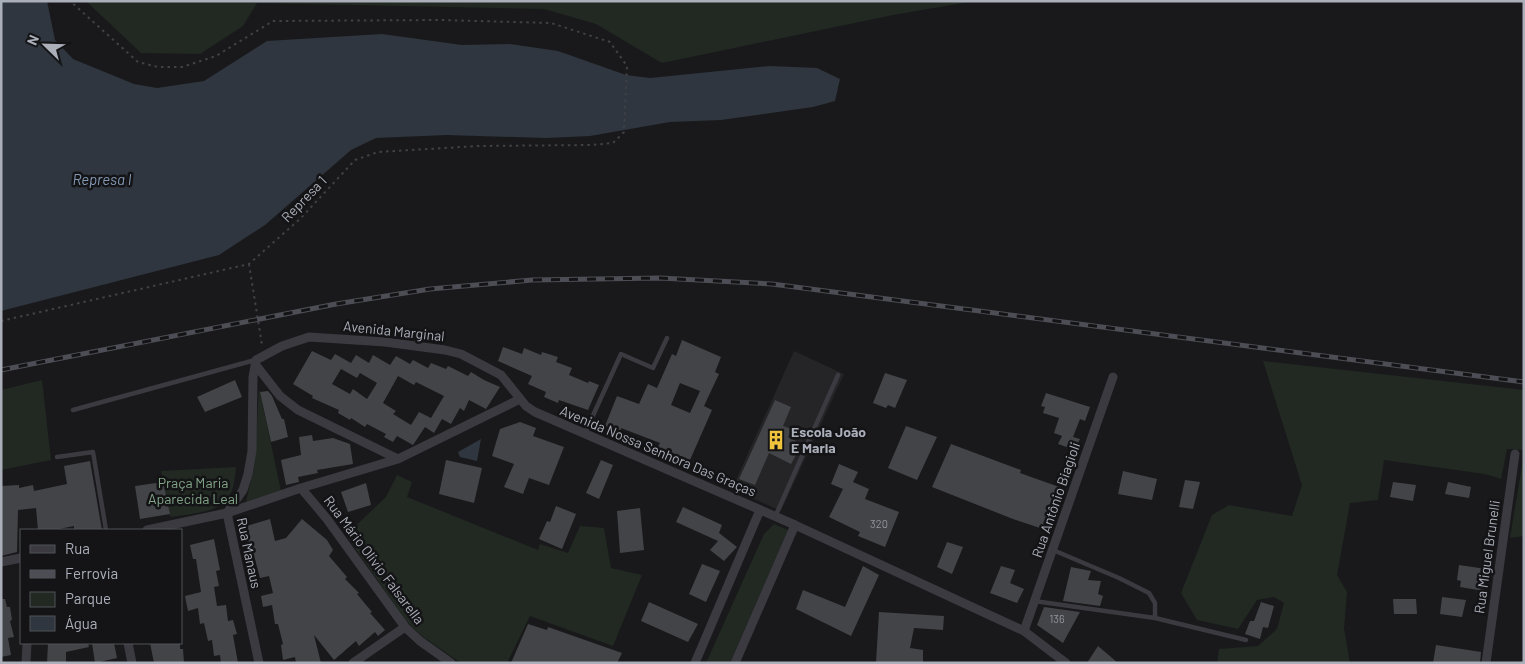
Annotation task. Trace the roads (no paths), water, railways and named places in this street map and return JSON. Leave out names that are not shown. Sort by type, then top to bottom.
[{"type":"street","name":"Avenida Marginal","points":[[258,359],[282,346],[309,337],[385,342],[445,350],[469,358],[501,375],[520,399]]},
{"type":"street","points":[[258,359],[280,396],[298,410],[398,459]]},
{"type":"street","name":"Rua Manaus","points":[[258,359],[251,462],[243,490],[227,513],[259,663]]},
{"type":"street","name":"Rua Antônio Biagioli","points":[[1024,631],[1113,378]]},
{"type":"street","name":"Avenida Nossa Senhora Das Graças","points":[[520,399],[535,412],[795,524],[1024,631],[1066,663]]},
{"type":"street","points":[[152,529],[227,513],[301,488],[398,459],[520,399]]},
{"type":"street","name":"Rua Miguel Brunelli","points":[[1486,663],[1516,454]]},
{"type":"street","name":"Rua Mário Olivio Falsarella","points":[[301,488],[327,519],[404,627],[451,663]]},
{"type":"street","points":[[695,663],[760,510]]},
{"type":"street","points":[[735,663],[795,524]]},
{"type":"street","points":[[1,562],[20,558]]},
{"type":"street","points":[[353,663],[404,627]]},
{"type":"street","points":[[26,663],[27,644]]},
{"type":"street","points":[[128,644],[132,663]]},
{"type":"lane","points":[[584,434],[621,354],[653,368],[666,338]]},
{"type":"lane","points":[[72,410],[258,359]]},
{"type":"lane","points":[[775,517],[838,376]]},
{"type":"lane","points":[[57,457],[93,452],[106,529]]},
{"type":"lane","points":[[1052,550],[1119,578],[1149,593],[1156,603],[1155,618]]},
{"type":"lane","points":[[1034,601],[1155,618],[1246,640]]},
{"type":"water","name":"Represa I","points":[[1,1],[47,1],[55,40],[73,59],[134,84],[157,88],[204,81],[267,41],[382,34],[462,45],[510,44],[558,51],[626,75],[650,78],[770,66],[817,68],[840,79],[835,101],[813,107],[721,120],[670,122],[590,136],[546,138],[446,135],[376,138],[351,150],[265,225],[219,255],[1,311]]},
{"type":"water","points":[[481,439],[477,461],[460,457],[458,452]]},
{"type":"railway","points":[[1,370],[336,304],[430,289],[532,280],[660,278],[772,284],[1524,382]]},
{"type":"place","name":"Escola João E Maria","points":[[776,440]]},
{"type":"park label","name":"Praça Maria Aparecida Leal","points":[[193,492]]}]
